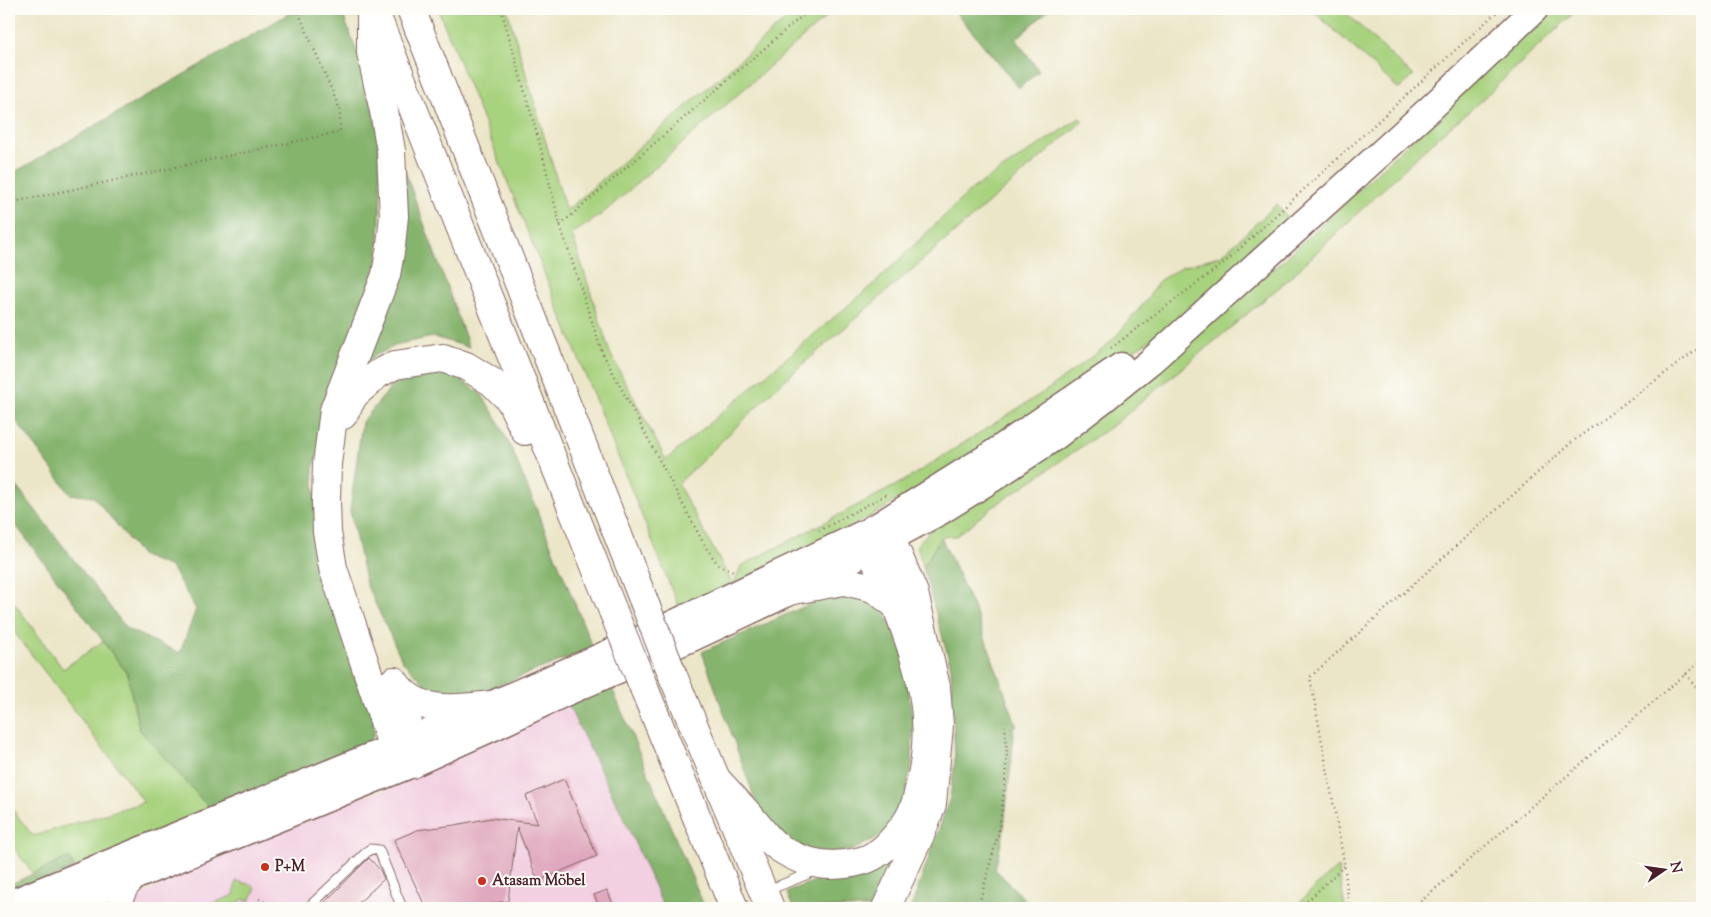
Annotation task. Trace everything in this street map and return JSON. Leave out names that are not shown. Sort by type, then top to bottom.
[{"type":"highway","points":[[372,9],[371,53],[391,151],[393,223],[386,275],[334,410],[327,464],[326,502],[333,568],[345,606],[406,750]]},
{"type":"highway","points":[[372,9],[734,908]]},
{"type":"highway","points":[[411,9],[673,676],[766,900]]},
{"type":"highway","points":[[331,435],[354,395],[378,374],[395,365],[443,358],[466,366],[492,382],[510,400],[521,423],[575,514]]},
{"type":"highway","points":[[717,780],[776,846],[794,856],[819,865],[842,865],[863,861],[884,850],[910,816],[924,767],[927,743],[924,688],[896,605],[881,572],[879,539]]},
{"type":"highway","points":[[879,539],[914,593],[936,687],[939,725],[932,804],[921,833],[886,908]]},
{"type":"highway","points":[[794,590],[844,581],[873,588],[896,605]]},
{"type":"highway","points":[[345,606],[396,685],[413,700],[427,705],[452,709],[492,705]]},
{"type":"highway","points":[[396,685],[406,750]]},
{"type":"main road","points":[[76,897],[406,750],[496,726],[794,590],[879,539],[941,511],[1055,436],[1104,400],[1151,361],[1433,106],[1536,9]]},
{"type":"main road","points":[[9,904],[76,897],[142,873],[406,750],[492,705],[671,625],[842,542],[879,539]]},
{"type":"street","points":[[118,908],[128,888],[142,873]]},
{"type":"lane","points":[[310,908],[370,849],[379,850],[402,908]]},
{"type":"lane","points":[[766,900],[819,865]]},
{"type":"path","points":[[9,203],[340,132],[340,110],[297,9]]},
{"type":"path","points":[[501,9],[539,141],[560,225],[602,352],[705,546],[719,566],[738,573]]},
{"type":"path","points":[[560,225],[810,9]]},
{"type":"path","points":[[1110,349],[1226,262],[1500,9]]},
{"type":"path","points":[[1348,908],[1344,866],[1310,677],[1572,442],[1702,346]]},
{"type":"path","points":[[813,534],[889,493]]},
{"type":"path","points":[[1413,908],[1702,660]]},
{"type":"path","points":[[1686,674],[1702,695]]},
{"type":"path","points":[[978,908],[999,830],[1006,782],[1007,752],[1005,726]]},
{"type":"path","points":[[1300,908],[1344,866]]},
{"type":"path","points":[[259,899],[276,908]]},
{"type":"shaded area","points":[[566,701],[621,812],[664,908],[135,908],[135,898],[218,858],[330,812],[359,797],[394,787]]},
{"type":"green space","points":[[297,9],[341,9],[361,63],[378,130],[381,197],[378,258],[313,469],[321,576],[365,689],[374,719],[374,734],[368,745],[213,812],[139,729],[127,673],[9,516],[9,476],[127,629],[180,653],[196,609],[171,567],[142,556],[94,497],[70,494],[9,411],[9,180],[15,172]]},
{"type":"green space","points":[[438,9],[507,9],[566,211],[798,9],[835,9],[602,214],[572,234],[610,353],[666,460],[877,281],[972,189],[1080,118],[1083,121],[780,384],[678,484],[733,585],[741,566],[904,481],[1050,388],[1111,342],[1145,302],[1160,280],[1182,267],[1222,255],[1277,204],[1292,224],[1212,295],[1153,338],[975,457],[840,533],[751,578],[679,608]]},
{"type":"green space","points":[[953,9],[1050,9],[1016,39],[1039,71],[1019,88]]},
{"type":"green space","points":[[1311,9],[1342,9],[1413,76],[1399,89]]},
{"type":"green space","points":[[1551,9],[1578,9],[1474,107],[1439,136],[1283,284],[1116,423],[993,507],[956,536],[941,537],[923,567],[917,545],[933,527],[1160,367],[1285,259]]},
{"type":"green space","points":[[404,169],[469,347],[433,337],[399,344],[376,355],[364,367],[389,311],[406,255],[407,207]]},
{"type":"green space","points":[[439,371],[460,379],[482,395],[497,419],[513,452],[593,648],[468,697],[434,693],[403,662],[366,584],[350,511],[362,422],[393,385]]},
{"type":"green space","points":[[941,537],[976,613],[1017,727],[1013,727],[1014,736],[1003,836],[995,869],[1033,908],[911,908],[950,798],[955,761],[951,667],[923,567]]},
{"type":"green space","points":[[861,593],[883,608],[902,649],[913,722],[912,765],[904,798],[884,834],[853,850],[825,853],[798,846],[772,825],[756,802],[702,652],[819,600]]},
{"type":"green space","points":[[9,596],[63,669],[103,641],[127,673],[139,729],[213,812],[74,868],[69,857],[33,874],[9,841],[9,805],[33,836],[144,802],[9,625]]},
{"type":"green space","points":[[611,686],[705,908],[664,908],[621,812],[566,701]]},
{"type":"green space","points":[[899,844],[883,908],[793,908],[787,893],[798,887],[835,874]]},
{"type":"green space","points":[[69,857],[74,868],[9,897],[9,885]]},
{"type":"green space","points":[[1338,867],[1345,908],[1294,908],[1319,883]]},
{"type":"green space","points":[[236,881],[252,885],[255,890],[250,901],[243,899],[233,908],[202,908],[234,895]]},
{"type":"building","points":[[564,779],[597,856],[538,881],[517,827],[508,901],[466,908],[426,908],[394,840],[417,830],[491,818],[538,824],[526,796]]},
{"type":"building","points":[[369,858],[380,870],[384,879],[353,908],[319,908]]},
{"type":"building","points":[[607,890],[615,908],[600,908],[594,895]]},
{"type":"place","name":"P+M","points":[[265,867]]},
{"type":"place","name":"Atasam Möbel","points":[[482,881]]}]
